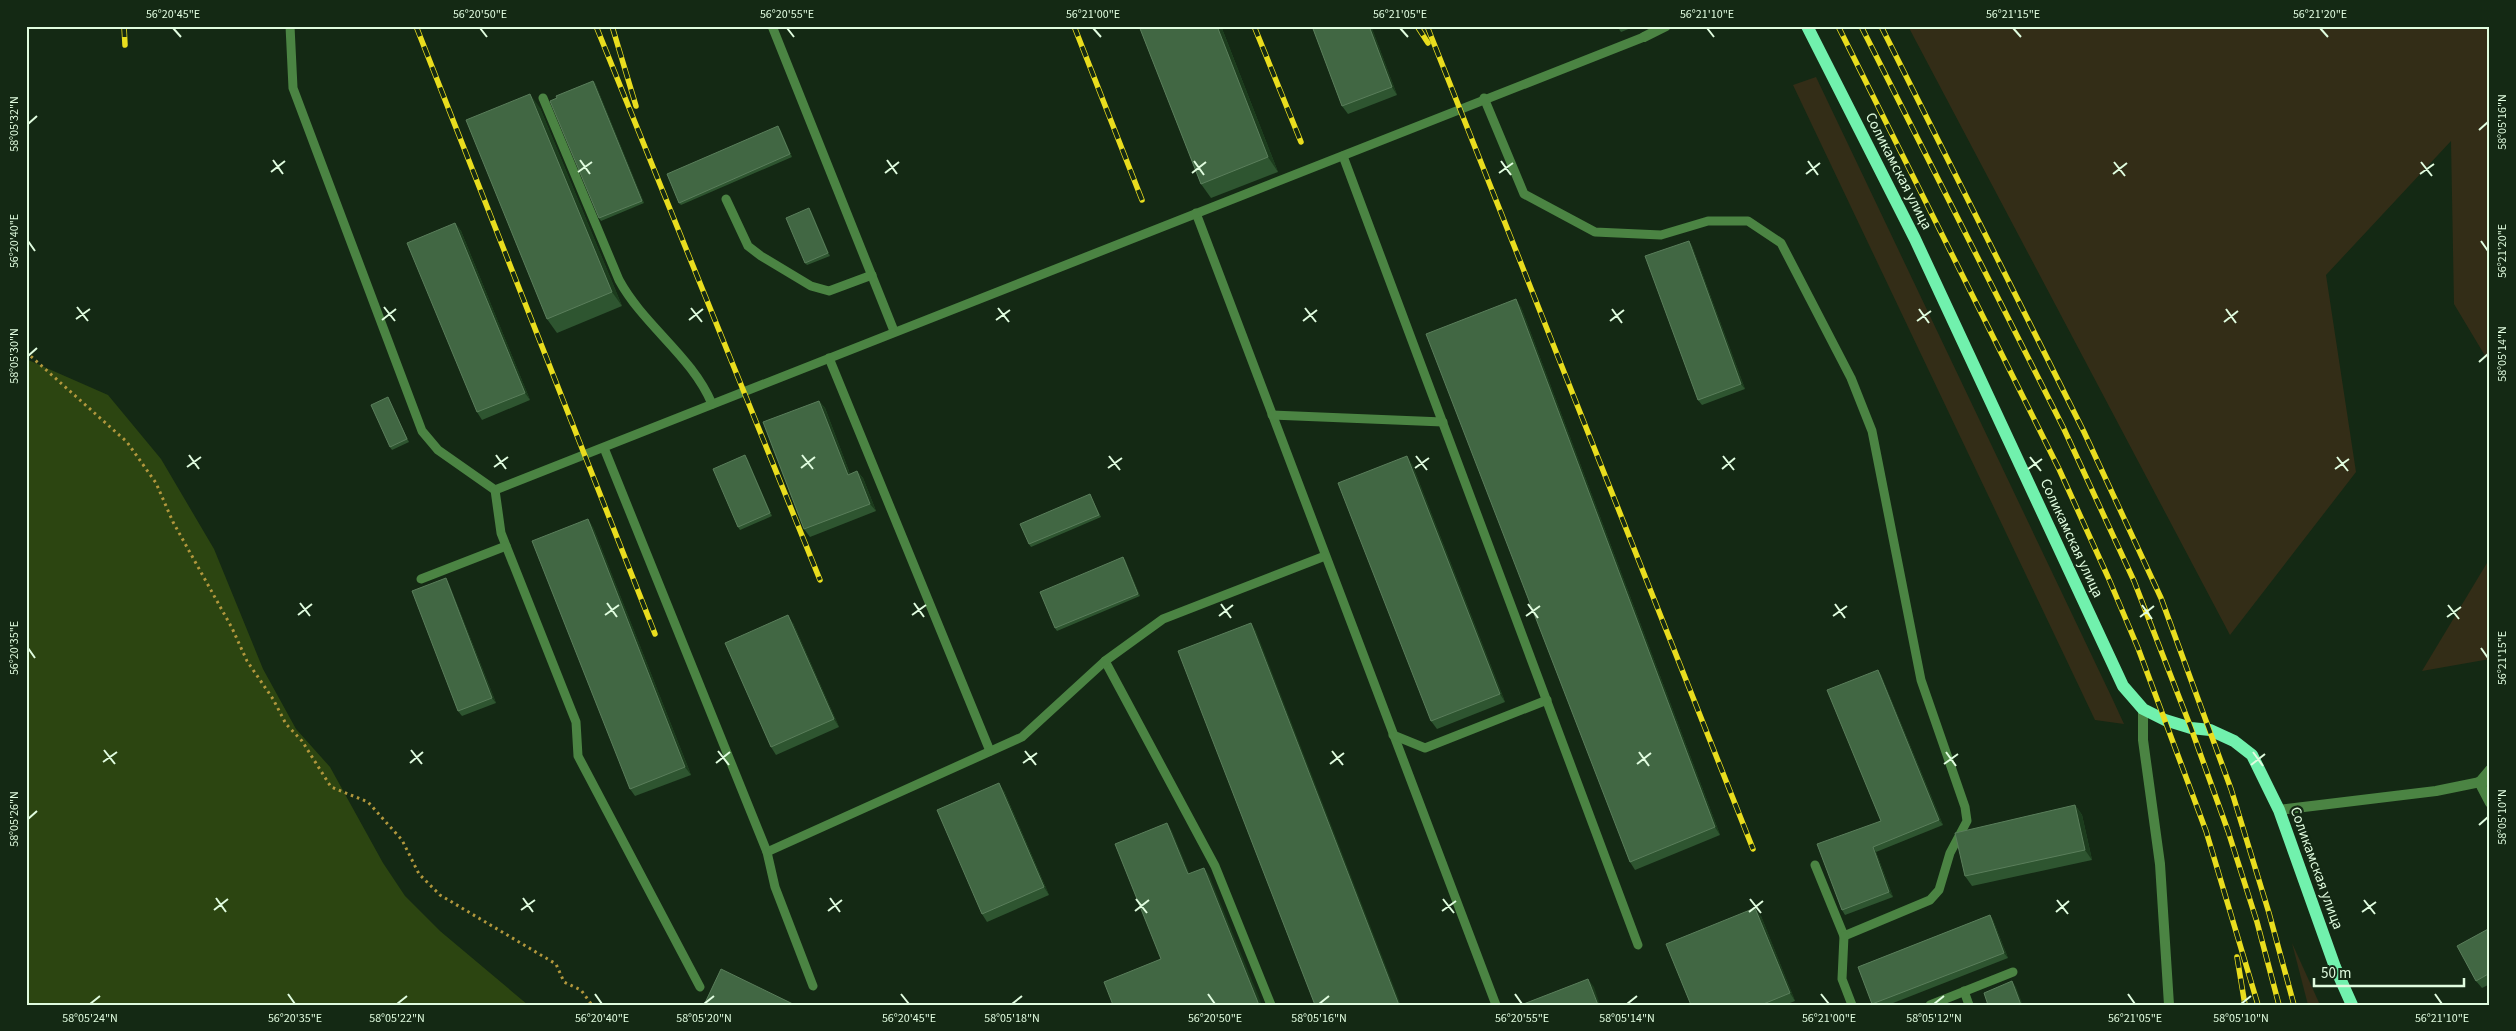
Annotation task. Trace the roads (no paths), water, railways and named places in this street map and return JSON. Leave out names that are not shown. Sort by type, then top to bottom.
[{"type":"main road","name":"Соликамская улица","points":[[1807,26],[1915,239],[2123,686],[2143,709],[2164,720],[2191,728],[2210,730],[2234,740],[2252,755],[2279,810],[2335,966],[2352,1005]]},
{"type":"street","points":[[1644,37],[1666,26]]},
{"type":"street","points":[[2143,709],[2143,740],[2160,864],[2169,1005]]},
{"type":"street","points":[[2279,810],[2436,791],[2490,780]]},
{"type":"street","points":[[2479,782],[2490,803]]},
{"type":"lane","points":[[290,26],[292,88],[422,431],[438,450],[494,490],[496,509],[506,546],[576,722],[578,756],[700,987]]},
{"type":"lane","points":[[772,26],[894,331]]},
{"type":"lane","points":[[494,490],[604,448],[894,331],[1343,156],[1484,98],[1644,37]]},
{"type":"lane","points":[[543,98],[623,288],[640,313],[693,372],[712,404]]},
{"type":"lane","points":[[1484,98],[1524,194],[1595,232],[1661,235],[1708,221],[1748,221],[1781,243],[1851,378],[1872,432],[1920,680],[1965,807],[1967,821],[1950,853],[1939,890],[1930,900],[1844,936]]},
{"type":"lane","points":[[1343,156],[1638,945]]},
{"type":"lane","points":[[726,199],[748,246],[811,286],[829,291],[872,275]]},
{"type":"lane","points":[[1196,213],[1496,1005]]},
{"type":"lane","points":[[829,358],[990,751]]},
{"type":"lane","points":[[1272,415],[1443,422]]},
{"type":"lane","points":[[604,448],[767,852],[776,887],[813,986]]},
{"type":"lane","points":[[421,580],[506,546]]},
{"type":"lane","points":[[767,852],[1022,736],[1105,661],[1163,619],[1325,556]]},
{"type":"lane","points":[[1105,661],[1215,866],[1271,1005]]},
{"type":"lane","points":[[1393,735],[1425,748],[1547,700]]},
{"type":"lane","points":[[2479,782],[2490,769]]},
{"type":"lane","points":[[1815,865],[1844,936],[1842,979],[1852,1005]]},
{"type":"lane","points":[[1930,1005],[2013,972]]},
{"type":"lane","points":[[1964,992],[1969,1005]]},
{"type":"railway","points":[[124,26],[125,45]]},
{"type":"railway","points":[[416,26],[655,634]]},
{"type":"railway","points":[[596,26],[820,580]]},
{"type":"railway","points":[[612,26],[636,106]]},
{"type":"railway","points":[[1074,26],[1142,200]]},
{"type":"railway","points":[[1254,26],[1301,142]]},
{"type":"railway","points":[[1417,26],[1428,43]]},
{"type":"railway","points":[[1427,26],[1753,849]]},
{"type":"railway","points":[[1838,26],[2059,469],[2108,577],[2138,648],[2206,831],[2258,1005]]},
{"type":"railway","points":[[1861,26],[2063,427],[2134,581],[2191,728],[2228,831],[2257,922],[2279,1005]]},
{"type":"railway","points":[[1881,26],[2084,432],[2161,598],[2231,789],[2269,913],[2294,1005]]},
{"type":"railway","points":[[2237,957],[2245,1005]]}]
